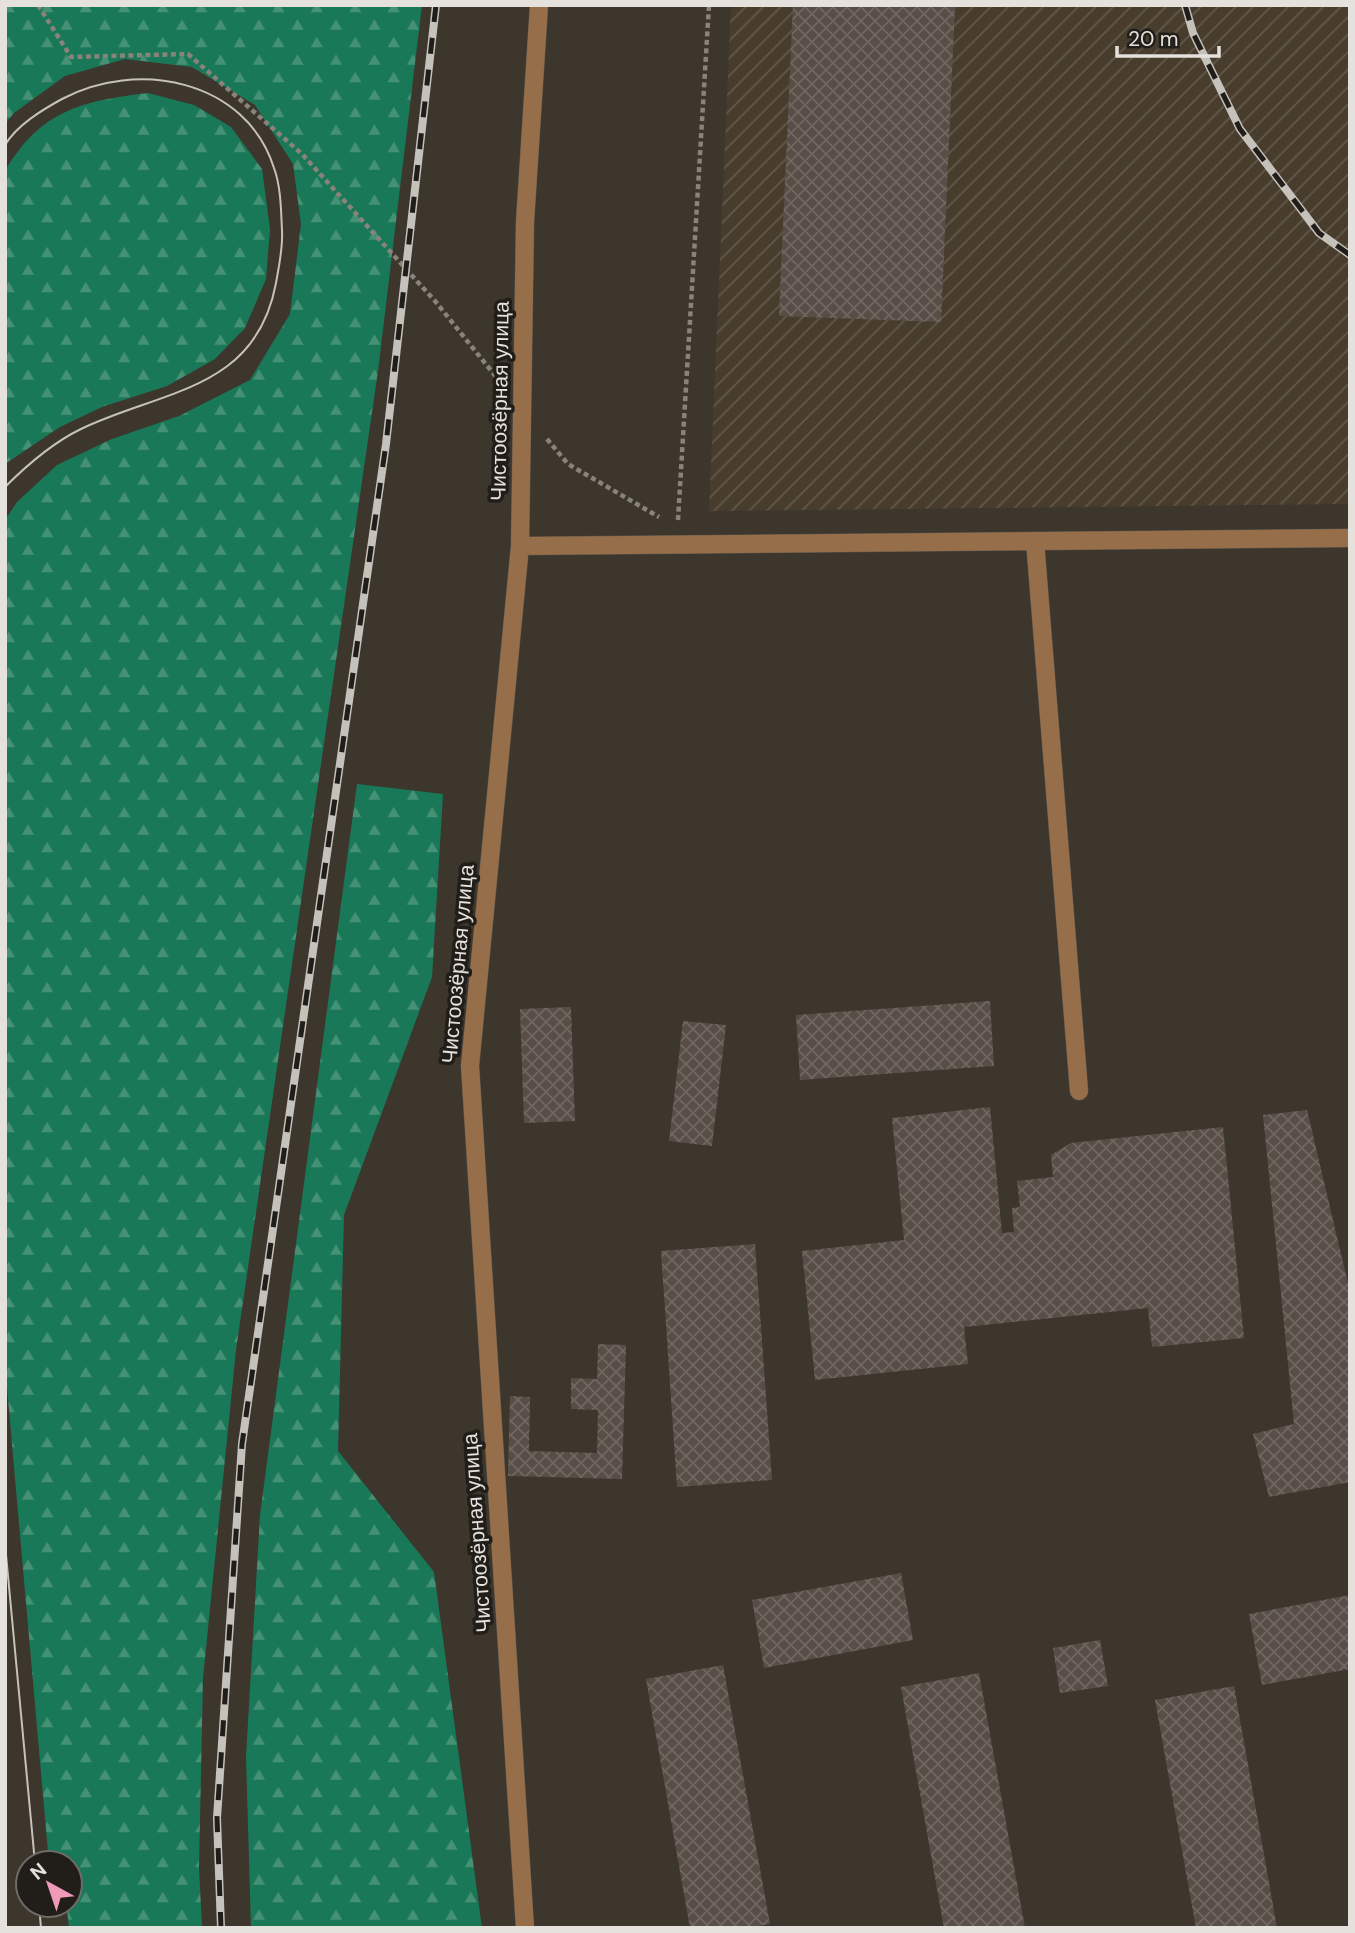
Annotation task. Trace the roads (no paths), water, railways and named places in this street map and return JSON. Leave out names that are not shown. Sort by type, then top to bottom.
[{"type":"street","name":"Чистоозёрная улица","points":[[525,1928],[470,1066],[520,545],[526,222],[538,5]]},
{"type":"street","points":[[520,545],[1350,538]]},
{"type":"street","points":[[1035,541],[1079,1091]]},
{"type":"tram line","points":[[5,145],[16,131],[38,113],[91,87],[122,80],[154,80],[185,85],[214,97],[239,114],[260,138],[278,183],[282,237],[276,283],[265,319],[248,346],[227,366],[201,382],[81,429],[40,455],[5,487]]},
{"type":"tram line","points":[[5,1544],[34,1849]]},
{"type":"tram line","points":[[40,1919],[41,1928]]},
{"type":"railway","points":[[221,1928],[217,1818],[242,1444],[386,444],[436,5]]},
{"type":"railway","points":[[1185,5],[1193,33],[1240,129],[1319,233],[1350,255]]}]
